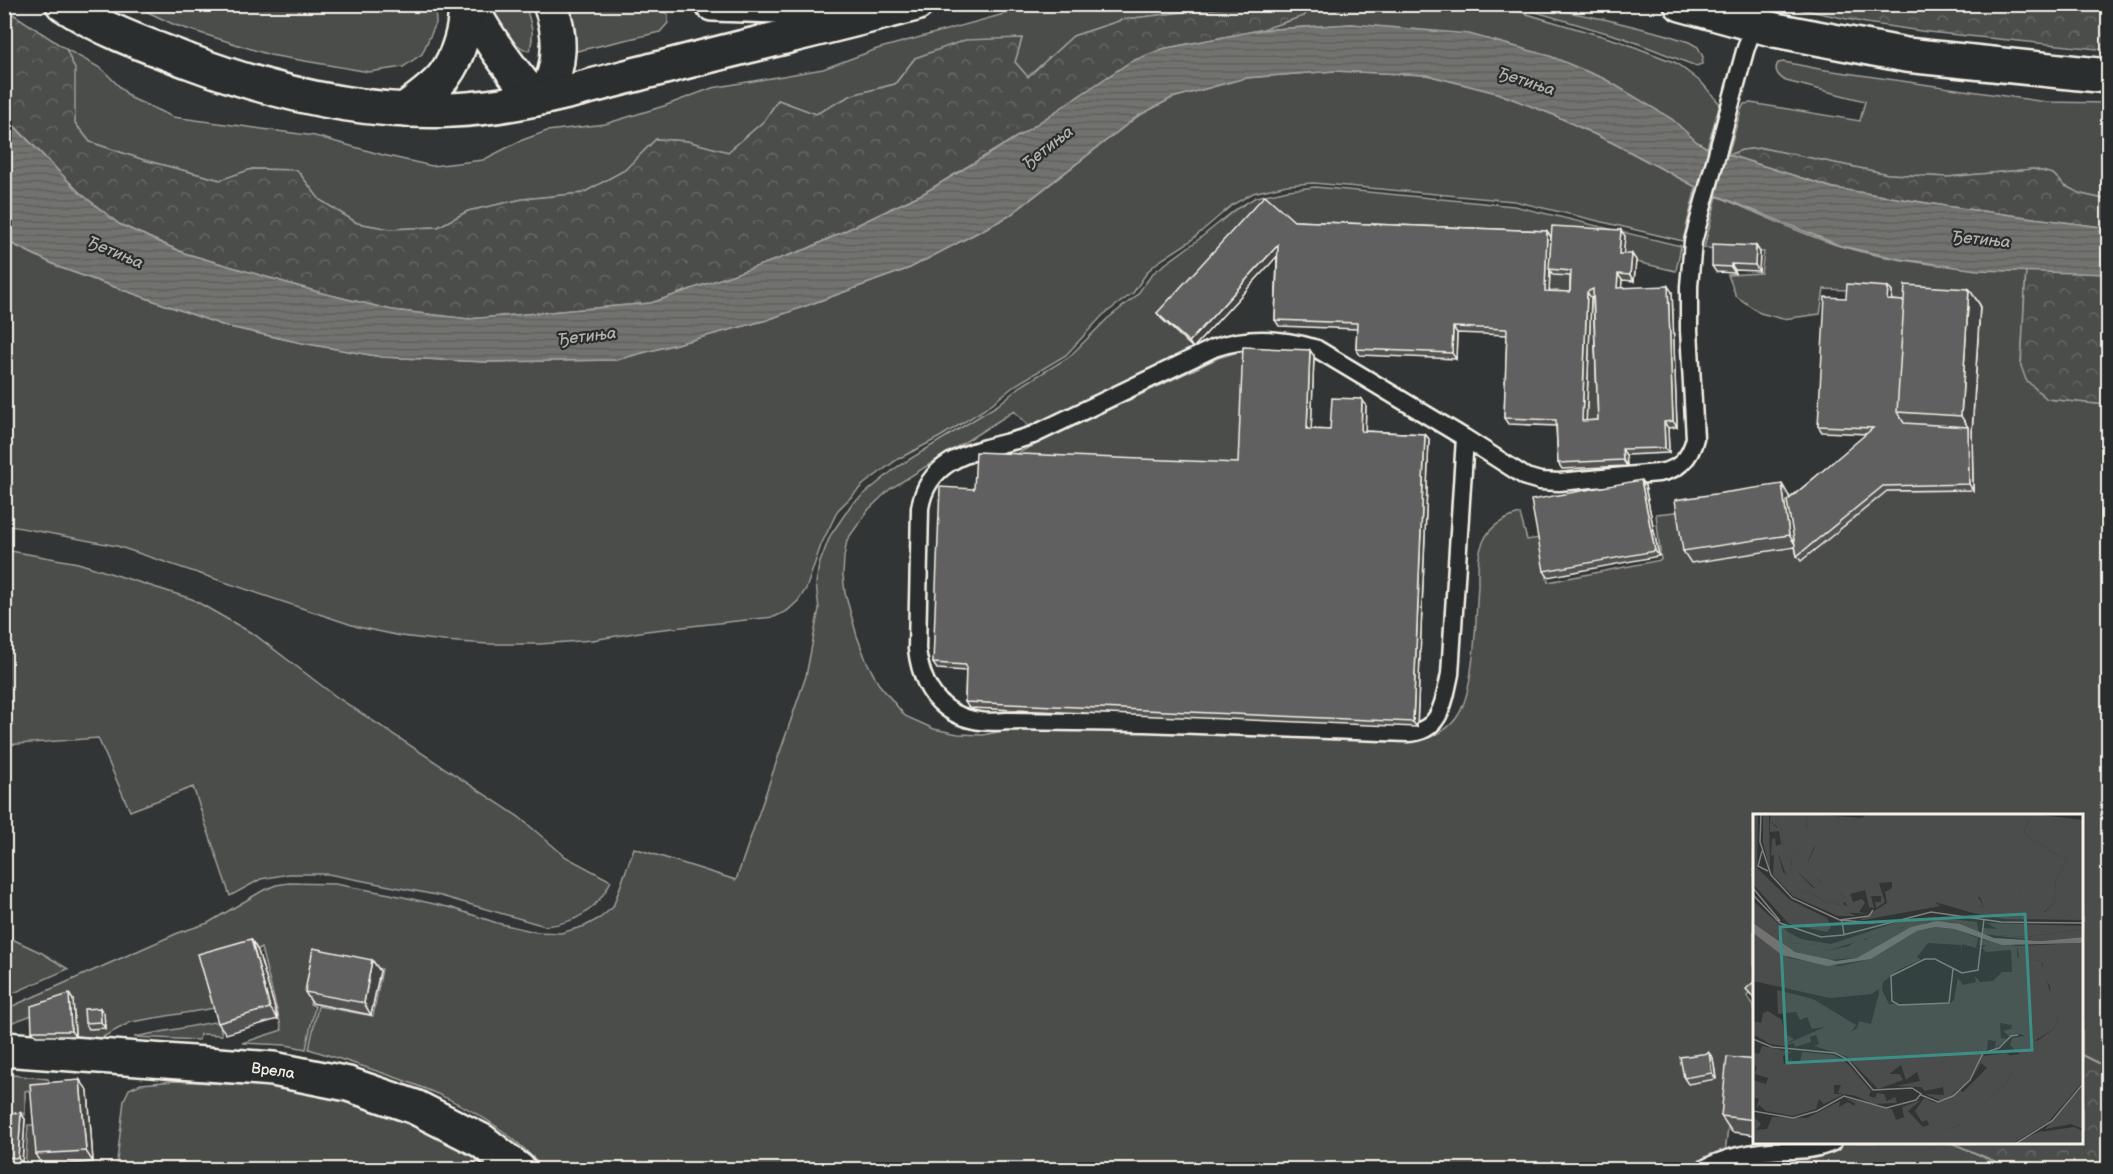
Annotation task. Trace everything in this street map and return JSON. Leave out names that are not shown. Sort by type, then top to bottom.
[{"type":"main road","points":[[63,4],[154,49],[243,81],[344,103],[404,110],[454,110],[541,98],[905,7]]},
{"type":"main road","points":[[404,110],[444,76],[460,43],[465,27],[467,4]]},
{"type":"main road","points":[[467,4],[507,65],[541,98]]},
{"type":"main road","points":[[541,98],[554,82],[560,52],[555,15],[550,4]]},
{"type":"main road","points":[[712,4],[905,7]]},
{"type":"main road","points":[[1681,4],[1815,38],[1906,55],[2109,76]]},
{"type":"main road","name":"Врела","points":[[4,1049],[273,1069],[348,1084],[415,1107],[482,1141],[519,1170]]},
{"type":"lane","points":[[1465,438],[1450,674],[1436,721],[1422,731],[1396,733],[1144,723],[1007,721],[989,723],[970,720],[946,709],[926,684],[919,667],[917,648],[920,508],[922,494],[936,473],[961,457],[990,446],[1033,435],[1214,348],[1245,341],[1278,340],[1317,350],[1465,438],[1512,469],[1540,481],[1559,482],[1668,472],[1685,462],[1692,451],[1695,438],[1689,330],[1689,286],[1693,242],[1754,24]]},
{"type":"lane","points":[[1702,1170],[1728,1158],[1747,1154],[1809,1150],[1830,1144]]},
{"type":"green space","points":[[616,4],[644,7],[668,14],[668,23],[660,32],[572,52],[560,5]]},
{"type":"green space","points":[[1307,4],[1309,7],[1304,16],[1260,30],[1162,49],[924,193],[807,249],[651,303],[469,319],[392,310],[318,292],[184,253],[119,224],[79,192],[5,116],[4,8],[66,49],[75,69],[75,123],[90,142],[144,160],[220,180],[252,169],[297,170],[320,200],[357,223],[390,229],[438,227],[468,211],[523,199],[583,193],[625,170],[656,139],[687,141],[728,152],[764,121],[778,100],[816,114],[852,95],[895,84],[915,58],[965,40],[1022,38],[1015,62],[1028,77],[1073,36],[1125,19],[1245,5]]},
{"type":"green space","points":[[1488,4],[1622,42],[1676,63],[1702,83],[1720,104],[1707,148],[1697,142],[1352,24],[1260,30],[1304,16],[1309,8],[1307,5]]},
{"type":"green space","points":[[133,5],[435,5],[436,23],[422,54],[403,67],[369,72],[270,55],[175,25]]},
{"type":"green space","points":[[489,5],[525,5],[532,33],[529,51],[516,44]]},
{"type":"green space","points":[[1037,5],[1245,5],[1125,19],[1073,36],[1028,77],[1015,62],[1022,39],[915,58],[895,84],[852,95],[816,114],[778,100],[764,121],[728,152],[687,141],[656,139],[625,170],[583,193],[523,199],[468,211],[438,227],[390,229],[357,223],[320,200],[297,170],[252,169],[221,180],[144,160],[90,142],[75,123],[66,49],[102,69],[131,98],[173,117],[315,136],[432,166],[483,160],[520,141],[547,131],[605,124],[712,88],[823,69],[877,49]]},
{"type":"green space","points":[[1512,5],[1533,5],[1664,34],[1698,47],[1703,57],[1702,64],[1696,66],[1624,38]]},
{"type":"green space","points":[[1781,5],[2108,5],[2108,50],[1928,32],[1866,23]]},
{"type":"green space","points":[[1784,62],[2046,102],[2108,103],[2108,200],[2081,194],[2065,186],[2053,174],[2033,169],[1948,177],[1888,174],[1762,148],[1742,150],[1728,155],[1744,104],[1751,103],[1860,121],[1865,101],[1786,81],[1776,71],[1778,63]]},
{"type":"green space","points":[[1334,71],[1427,75],[1497,93],[1554,115],[1615,144],[1696,187],[1683,241],[1514,201],[1313,183],[1287,185],[1253,193],[1232,205],[1189,242],[1158,262],[1148,271],[1133,293],[1103,315],[1066,355],[1017,384],[985,409],[940,437],[898,459],[864,484],[838,510],[821,545],[806,589],[798,601],[787,611],[774,617],[646,631],[593,640],[540,644],[488,644],[401,636],[358,627],[117,546],[5,525],[4,240],[61,268],[225,326],[302,343],[382,357],[486,362],[616,360],[767,320],[910,268],[1009,216],[1138,116],[1172,98],[1245,78]]},
{"type":"green space","points":[[1762,148],[1888,174],[1948,177],[2033,169],[2053,174],[2065,186],[2081,194],[2108,200],[2108,228],[1834,188],[1728,155],[1742,150]]},
{"type":"green space","points":[[1315,187],[1514,206],[1681,246],[1676,271],[1623,259],[1624,236],[1575,276],[1574,298],[1298,227],[1161,318],[1193,348],[1031,429],[1014,411],[890,489],[869,509],[847,540],[843,575],[845,593],[866,660],[878,683],[905,716],[934,729],[958,734],[983,735],[1007,730],[1145,730],[1405,742],[1436,735],[1456,719],[1467,695],[1474,644],[1478,563],[1482,545],[1490,530],[1509,518],[1520,514],[1527,540],[1539,538],[1548,582],[1661,560],[1656,514],[1887,491],[1973,490],[1972,432],[1980,305],[1891,306],[1891,292],[1824,289],[1820,314],[1783,319],[1760,313],[1736,296],[1728,275],[1761,273],[1764,252],[1704,248],[1717,196],[1809,235],[1863,252],[1933,264],[2026,270],[2021,366],[2047,399],[2108,405],[2108,1068],[2083,1056],[2083,814],[1753,814],[1753,989],[1747,996],[1753,1004],[1753,1071],[1735,1069],[1725,1153],[1692,1169],[543,1169],[520,1145],[494,1125],[466,1108],[436,1093],[309,1049],[318,1006],[373,1016],[382,969],[320,957],[310,1004],[315,1006],[306,1049],[286,1045],[242,1043],[282,1030],[261,948],[202,965],[215,1008],[131,1022],[101,1038],[75,1036],[73,1000],[5,1025],[5,1012],[15,1005],[178,933],[208,923],[276,885],[335,884],[452,908],[497,923],[536,932],[561,933],[585,926],[600,918],[613,907],[634,848],[736,880],[806,676],[819,609],[816,583],[819,565],[830,536],[851,505],[897,467],[998,405],[1021,386],[1069,357],[1107,319],[1136,296],[1153,273],[1236,209],[1256,197]]},
{"type":"green space","points":[[2026,270],[2108,274],[2108,405],[2047,399],[2026,380],[2021,366]]},
{"type":"green space","points":[[1597,295],[1602,426],[1586,427],[1591,298]]},
{"type":"green space","points":[[1238,352],[1247,353],[1242,469],[1005,459],[1218,358]]},
{"type":"green space","points":[[5,550],[78,563],[192,599],[255,635],[338,698],[519,817],[566,857],[611,881],[599,900],[585,913],[567,922],[545,926],[441,896],[328,874],[289,874],[261,879],[230,896],[193,787],[130,811],[98,738],[5,745]]},
{"type":"green space","points":[[4,932],[12,939],[42,953],[68,969],[11,994],[5,1001]]},
{"type":"green space","points":[[219,1021],[222,1035],[200,1034],[199,1040],[134,1037]]},
{"type":"green space","points":[[2083,1056],[2108,1068],[2108,1169],[2004,1169],[2002,1164],[1954,1144],[2083,1144]]},
{"type":"green space","points":[[4,1074],[48,1079],[50,1084],[46,1088],[25,1091],[25,1115],[5,1114]]},
{"type":"green space","points":[[175,1081],[269,1086],[342,1100],[409,1123],[474,1156],[491,1169],[116,1169],[124,1100],[129,1089],[141,1084]]},
{"type":"green space","points":[[28,1125],[35,1125],[39,1169],[25,1170]]},
{"type":"green space","points":[[1841,1144],[1954,1144],[2002,1165],[1922,1170],[1714,1170],[1728,1164],[1830,1150]]},
{"type":"water","name":"Ђетиња","points":[[1352,24],[1469,34],[1550,56],[1605,79],[1672,119],[1707,148],[1833,188],[2108,228],[2108,274],[1977,270],[1900,259],[1841,246],[1696,187],[1554,115],[1497,93],[1427,75],[1334,71],[1245,78],[1172,98],[1138,116],[1009,216],[910,268],[767,320],[616,360],[486,362],[382,357],[302,343],[225,326],[61,268],[5,240],[4,116],[79,192],[119,224],[184,253],[318,292],[392,310],[469,319],[651,303],[807,249],[924,193],[1020,135],[1130,62],[1162,49],[1260,30]]},
{"type":"building","points":[[1265,195],[1294,221],[1547,231],[1545,291],[1570,292],[1571,271],[1549,269],[1552,226],[1621,230],[1619,254],[1632,254],[1630,275],[1618,274],[1617,288],[1668,286],[1673,421],[1664,422],[1665,448],[1622,449],[1623,460],[1558,463],[1556,420],[1504,418],[1507,329],[1453,327],[1452,353],[1356,349],[1357,323],[1275,320],[1278,245],[1189,342],[1157,313]],"holes":[[[1593,289],[1598,420],[1582,421],[1587,292]]]},
{"type":"building","points":[[1712,244],[1756,246],[1755,265],[1712,266]]},
{"type":"building","points":[[1847,284],[1888,287],[1887,300],[1904,301],[1897,412],[1904,423],[1968,427],[1969,484],[1883,486],[1797,556],[1787,501],[1873,428],[1818,426],[1825,297],[1846,298]]},
{"type":"building","points":[[1905,285],[1969,289],[1961,416],[1897,412]]},
{"type":"building","points":[[1243,347],[1310,350],[1307,429],[1330,430],[1332,398],[1362,399],[1361,431],[1425,434],[1413,722],[965,702],[966,665],[933,663],[940,487],[974,489],[976,452],[1238,463]]},
{"type":"building","points":[[1641,480],[1655,551],[1544,571],[1531,500]]},
{"type":"building","points":[[1782,484],[1789,535],[1683,551],[1675,500]]},
{"type":"building","points":[[251,939],[270,1008],[218,1023],[198,954]]},
{"type":"building","points":[[313,948],[372,960],[364,1003],[305,992]]},
{"type":"building","points":[[1753,983],[1753,997],[1746,989]]},
{"type":"building","points":[[69,994],[71,1031],[32,1031],[31,1006]]},
{"type":"building","points":[[100,1008],[101,1022],[85,1023],[84,1009]]},
{"type":"building","points":[[1709,1053],[1712,1073],[1684,1078],[1680,1057]]},
{"type":"building","points":[[1727,1057],[1753,1060],[1753,1120],[1721,1116]]},
{"type":"building","points":[[80,1080],[86,1151],[36,1154],[30,1084]]},
{"type":"building","points":[[4,1112],[21,1113],[18,1158],[4,1157]]},
{"type":"building","points":[[1999,1167],[1999,1170],[1971,1170]]}]
